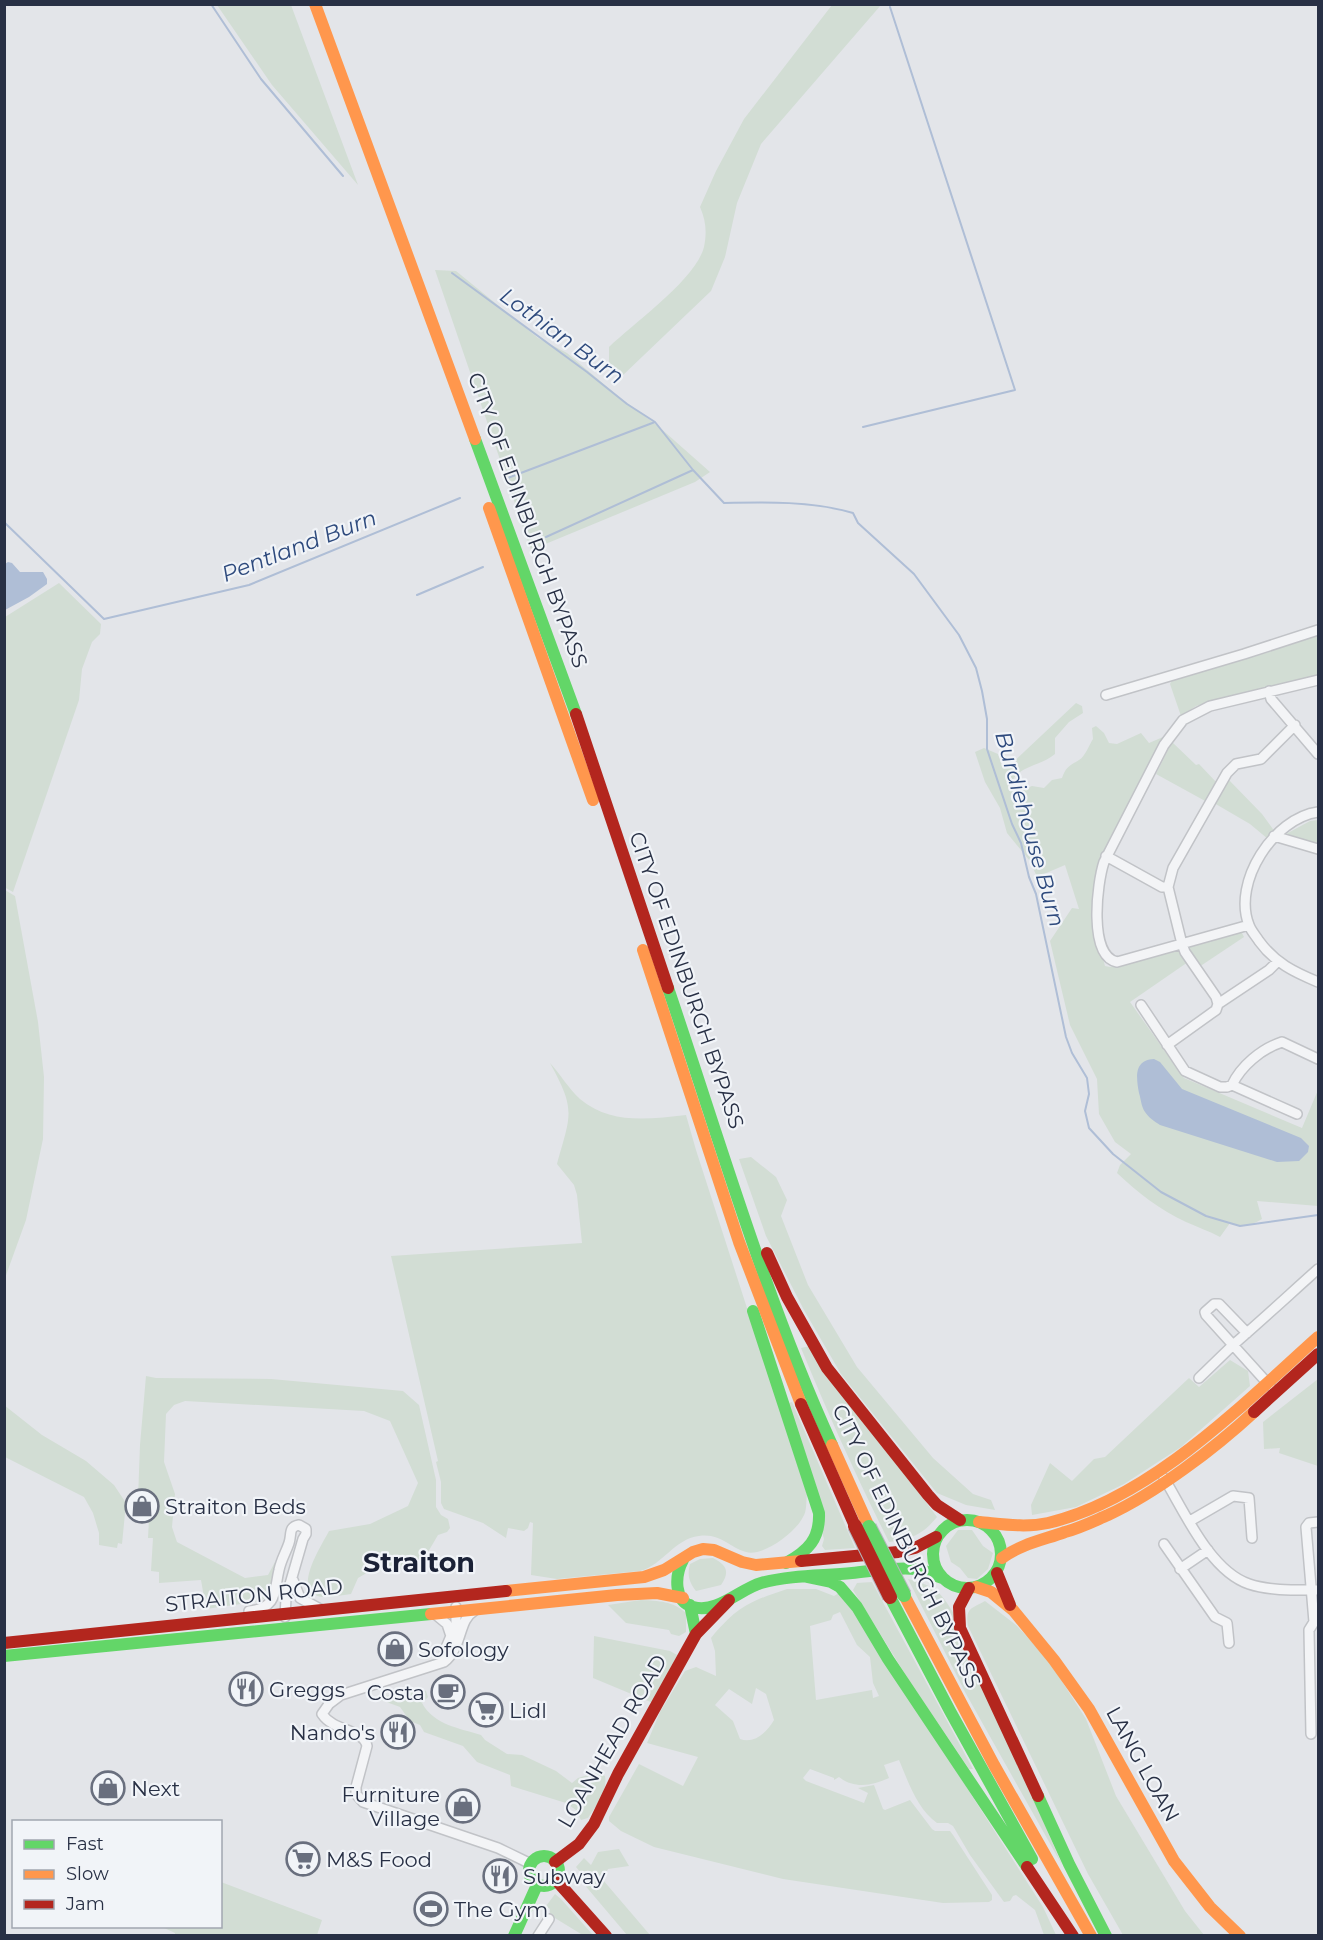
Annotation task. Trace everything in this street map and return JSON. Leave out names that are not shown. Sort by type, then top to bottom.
[{"type":"main road","name":"CITY OF EDINBURGH BYPASS","points":[[303,4],[453,407],[620,876],[676,1053],[741,1248],[779,1353],[818,1447],[855,1526],[1091,1935]]},
{"type":"main road","name":"CITY OF EDINBURGH BYPASS","points":[[315,4],[565,682],[749,1232],[810,1397],[869,1527],[897,1596],[966,1741],[1074,1935]]},
{"type":"main road","points":[[676,1053],[767,1359],[819,1513],[819,1530],[811,1546],[806,1552],[786,1563]]},
{"type":"main road","points":[[702,1091],[759,1237],[814,1347],[840,1386],[928,1495],[960,1520]]},
{"type":"main road","points":[[1272,1388],[1318,1337]]},
{"type":"main road","points":[[1002,1558],[1016,1548],[1066,1532],[1110,1514],[1162,1476],[1232,1416],[1318,1354]]},
{"type":"main road","points":[[972,1587],[953,1584],[939,1574],[933,1558],[936,1537],[945,1527],[960,1520],[1011,1526],[1047,1523],[1092,1507],[1162,1476]]},
{"type":"main road","points":[[979,1522],[996,1535],[1002,1558],[997,1573],[991,1579],[972,1587],[963,1595],[958,1610],[960,1628],[1074,1872],[1106,1935]]},
{"type":"main road","name":"STRAITON ROAD","points":[[4,1656],[435,1614],[662,1572],[694,1551],[710,1549],[746,1564],[786,1563],[909,1550],[924,1545],[936,1537]]},
{"type":"main road","points":[[683,1560],[678,1566],[677,1590],[686,1602],[696,1634]]},
{"type":"main road","name":"STRAITON ROAD","points":[[4,1643],[361,1606],[478,1609],[657,1593],[701,1608],[729,1599],[760,1583],[807,1577],[911,1568],[942,1578]]},
{"type":"main road","name":"LANG LOAN","points":[[997,1573],[1013,1610]]},
{"type":"main road","points":[[807,1577],[831,1582],[840,1587],[857,1607],[913,1697],[1074,1935]]},
{"type":"main road","name":"LANG LOAN","points":[[972,1587],[991,1592],[1013,1610],[1054,1660],[1089,1709],[1174,1861],[1210,1907],[1240,1935]]},
{"type":"main road","name":"LOANHEAD ROAD","points":[[555,1862],[579,1844],[594,1824],[618,1774],[696,1634],[729,1599]]},
{"type":"main road","points":[[543,1856],[555,1862],[559,1871],[556,1880],[547,1886],[537,1885],[530,1876],[531,1864],[543,1856]]},
{"type":"main road","points":[[556,1880],[606,1935]]},
{"type":"main road","points":[[514,1935],[537,1885]]},
{"type":"street","points":[[1106,694],[1318,630]]},
{"type":"street","points":[[1249,925],[1117,962],[1110,960],[1104,955],[1097,923],[1101,872],[1164,745],[1183,720],[1210,706],[1318,680]]},
{"type":"street","points":[[1269,690],[1270,699],[1318,754]]},
{"type":"street","points":[[1167,1045],[1216,1010],[1218,1004],[1216,997],[1182,944],[1168,887],[1173,868],[1227,773],[1236,764],[1261,759],[1295,725]]},
{"type":"street","points":[[1318,812],[1287,824],[1266,845],[1249,879],[1246,907],[1249,925],[1277,962],[1291,971],[1318,982]]},
{"type":"street","points":[[1274,836],[1318,849]]},
{"type":"street","points":[[1107,856],[1162,887],[1168,887]]},
{"type":"street","points":[[1218,1004],[1269,970],[1277,962]]},
{"type":"street","points":[[1141,1005],[1185,1071],[1220,1087],[1227,1088],[1232,1085],[1237,1073],[1244,1066],[1282,1042],[1318,1059]]},
{"type":"street","points":[[1232,1085],[1297,1114]]},
{"type":"street","points":[[1199,1378],[1318,1269]]},
{"type":"street","points":[[1247,1333],[1219,1304],[1214,1304],[1205,1312],[1272,1388]]},
{"type":"street","points":[[1162,1476],[1208,1550],[1234,1577],[1250,1585],[1266,1588],[1314,1590]]},
{"type":"street","points":[[1190,1521],[1233,1496],[1249,1498],[1252,1538]]},
{"type":"street","points":[[1311,1734],[1315,1724],[1314,1651],[1310,1630],[1314,1622],[1314,1590],[1306,1527],[1309,1523],[1318,1522]]},
{"type":"street","points":[[214,1620],[231,1613],[257,1611],[272,1600],[292,1527],[300,1525],[306,1532],[286,1598],[286,1613],[283,1622],[273,1629]]},
{"type":"street","points":[[291,1536],[297,1541],[303,1539]]},
{"type":"street","points":[[1164,1544],[1215,1617],[1227,1623],[1229,1643]]},
{"type":"street","points":[[1180,1569],[1208,1550]]},
{"type":"street","points":[[293,1580],[300,1598],[320,1610]]},
{"type":"street","points":[[277,1587],[281,1604],[286,1613],[296,1622],[343,1617],[362,1621]]},
{"type":"street","points":[[444,1662],[445,1650],[461,1609]]},
{"type":"street","points":[[461,1609],[453,1655],[444,1662],[341,1695],[329,1704],[322,1714],[327,1722],[361,1735],[366,1741],[365,1757],[356,1787],[356,1794],[363,1802],[498,1848],[531,1864]]},
{"type":"street","points":[[435,1614],[447,1624],[451,1636]]},
{"type":"street","points":[[538,1935],[549,1919]]},
{"type":"shaded area","points":[[217,5],[291,5],[358,185],[272,85]]},
{"type":"shaded area","points":[[832,5],[881,5],[761,144],[737,203],[725,257],[711,291],[621,377],[609,364],[609,347],[663,300],[699,260],[704,247],[706,231],[700,207],[716,171],[744,119]]},
{"type":"shaded area","points":[[435,270],[456,271],[538,338],[567,353],[658,426],[710,472],[695,482],[531,550]]},
{"type":"shaded area","points":[[59,583],[101,624],[100,634],[92,642],[82,669],[79,700],[13,892],[4,887],[5,617]]},
{"type":"shaded area","points":[[1318,636],[1318,675],[1209,702],[1196,706],[1181,716],[1170,684],[1172,680]]},
{"type":"shaded area","points":[[1076,703],[1082,706],[1083,713],[1069,722],[1055,738],[1055,754],[1026,768],[1012,781],[1019,791],[1032,786],[1044,788],[1052,780],[1062,778],[1068,767],[1085,754],[1093,739],[1092,728],[1096,726],[1104,733],[1109,743],[1117,744],[1141,733],[1149,743],[1163,737],[1097,866],[1093,921],[1105,966],[1110,967],[1180,948],[1188,962],[1130,1002],[1184,1078],[1302,1128],[1318,1090],[1318,1206],[1257,1201],[1262,1219],[1246,1225],[1230,1223],[1220,1237],[1167,1212],[1117,1173],[1120,1165],[1131,1154],[1115,1142],[1099,1114],[1097,1079],[1070,1025],[1050,941],[1072,908],[1079,909],[1065,865],[1037,877],[1030,861],[1007,833],[1000,808],[985,782],[975,752],[984,748],[998,754],[1002,766],[1007,768]]},
{"type":"shaded area","points":[[1172,742],[1196,765],[1199,764],[1217,783],[1207,802],[1156,774]]},
{"type":"shaded area","points":[[1228,779],[1262,814],[1275,832],[1268,839],[1250,824],[1214,803]]},
{"type":"shaded area","points":[[1318,820],[1318,844],[1286,834],[1310,821]]},
{"type":"shaded area","points":[[5,890],[15,896],[38,1022],[44,1077],[43,1139],[26,1220],[5,1278]]},
{"type":"shaded area","points":[[1241,931],[1244,937],[1199,967],[1186,946]]},
{"type":"shaded area","points":[[550,1063],[580,1099],[604,1113],[617,1117],[644,1119],[686,1115],[807,1494],[804,1515],[794,1530],[761,1551],[746,1552],[719,1538],[699,1536],[682,1542],[648,1568],[640,1571],[557,1579],[531,1575],[533,1523],[530,1522],[524,1531],[508,1528],[506,1538],[483,1523],[444,1509],[441,1503],[441,1482],[436,1462],[438,1461],[391,1256],[582,1243],[574,1185],[557,1164],[568,1122],[568,1112],[564,1092]]},
{"type":"shaded area","points":[[751,1157],[776,1177],[787,1200],[781,1216],[808,1285],[857,1367],[933,1458],[973,1494],[991,1500],[995,1510],[966,1505],[937,1493],[841,1374],[804,1310],[766,1236],[739,1159]]},
{"type":"shaded area","points":[[810,1346],[937,1517],[916,1535],[889,1542],[843,1446],[801,1348]]},
{"type":"shaded area","points":[[1230,1360],[1248,1371],[1250,1386],[1181,1447],[1124,1484],[1076,1507],[1032,1515],[1031,1505],[1050,1463],[1072,1481],[1094,1459],[1105,1457],[1189,1378],[1199,1387]]},
{"type":"shaded area","points":[[146,1376],[271,1379],[403,1391],[419,1405],[436,1480],[436,1507],[441,1515],[448,1519],[450,1528],[447,1532],[438,1535],[428,1552],[423,1554],[422,1568],[370,1571],[358,1578],[351,1594],[323,1597],[313,1594],[308,1578],[315,1557],[329,1531],[370,1524],[408,1506],[418,1483],[390,1421],[364,1411],[185,1401],[174,1405],[166,1414],[164,1462],[175,1494],[172,1527],[177,1542],[245,1578],[268,1575],[275,1562],[278,1563],[273,1589],[261,1601],[206,1609],[201,1580],[159,1583],[159,1572],[151,1571],[153,1538],[148,1538],[150,1500],[138,1499]]},
{"type":"shaded area","points":[[1318,1379],[1318,1466],[1279,1453],[1280,1448],[1264,1449],[1263,1422]]},
{"type":"shaded area","points":[[792,1402],[855,1548],[825,1550],[822,1546],[824,1539],[786,1404]]},
{"type":"shaded area","points":[[4,1405],[42,1435],[86,1461],[114,1485],[126,1503],[122,1544],[118,1543],[117,1548],[99,1545],[99,1533],[93,1513],[84,1497],[5,1457]]},
{"type":"shaded area","points":[[958,1530],[972,1530],[983,1546],[993,1553],[988,1569],[977,1579],[968,1578],[951,1562],[946,1546]]},
{"type":"shaded area","points":[[713,1558],[726,1569],[724,1580],[721,1585],[696,1591],[689,1578],[690,1564],[700,1559]]},
{"type":"shaded area","points":[[908,1579],[936,1590],[954,1614],[1062,1865],[965,1692]]},
{"type":"shaded area","points":[[872,1582],[973,1769],[969,1769],[907,1677],[853,1590],[857,1583]]},
{"type":"shaded area","points":[[787,1589],[816,1589],[834,1596],[839,1593],[854,1611],[1043,1907],[1056,1935],[1044,1935],[1035,1910],[1016,1895],[1010,1901],[1004,1902],[970,1855],[953,1826],[948,1823],[937,1823],[924,1810],[899,1760],[884,1765],[889,1778],[876,1783],[857,1785],[839,1777],[834,1780],[834,1778],[810,1769],[803,1778],[864,1803],[868,1793],[858,1788],[874,1785],[885,1810],[910,1800],[932,1829],[950,1831],[992,1895],[992,1900],[989,1902],[943,1903],[783,1879],[654,1847],[621,1831],[609,1821],[609,1817],[639,1764],[683,1786],[698,1757],[647,1743],[660,1712],[685,1671],[696,1667],[716,1676],[715,1651],[711,1638],[728,1619],[753,1602]],"holes":[[[840,1612],[857,1645],[870,1657],[873,1683],[879,1696],[873,1698],[872,1690],[816,1700],[810,1626],[831,1620],[833,1615]],[[756,1688],[766,1694],[774,1720],[760,1736],[751,1740],[740,1739],[733,1721],[715,1705],[729,1689],[752,1704]]]},
{"type":"shaded area","points":[[641,1600],[665,1602],[681,1609],[686,1613],[686,1632],[679,1636],[671,1634],[669,1630],[626,1623],[608,1605]]},
{"type":"shaded area","points":[[985,1601],[1016,1625],[1047,1658],[1086,1719],[1116,1796],[1185,1911],[1204,1935],[1123,1935],[1088,1874],[968,1626],[968,1612]]},
{"type":"shaded area","points":[[594,1636],[670,1651],[677,1655],[653,1703],[593,1678]]},
{"type":"shaded area","points":[[419,1687],[426,1691],[428,1697],[422,1703],[433,1716],[448,1725],[481,1735],[507,1754],[522,1755],[556,1771],[572,1783],[578,1778],[598,1772],[605,1776],[603,1793],[588,1818],[581,1820],[576,1810],[566,1803],[511,1786],[510,1775],[477,1762],[463,1746],[424,1732],[420,1725],[410,1721],[400,1707],[381,1700],[385,1696],[409,1693]]},
{"type":"shaded area","points":[[619,1849],[629,1866],[608,1869],[603,1880],[650,1935],[627,1935],[583,1883],[585,1878],[576,1867],[584,1858],[591,1865],[598,1852]]},
{"type":"shaded area","points":[[222,1882],[322,1920],[317,1935],[175,1936],[175,1933],[164,1928],[222,1928]]},
{"type":"shaded area","points":[[555,1894],[593,1935],[580,1935],[550,1915],[550,1909],[546,1906]]},
{"type":"water","points":[[8,562],[20,572],[43,572],[47,584],[5,610],[5,564]]},
{"type":"water","points":[[1154,1059],[1160,1062],[1182,1089],[1301,1138],[1309,1146],[1308,1152],[1299,1161],[1277,1162],[1160,1125],[1144,1110],[1137,1081],[1138,1070],[1143,1062]]},
{"type":"waterway","name":"Lothian Burn","points":[[211,4],[261,79],[343,176]]},
{"type":"waterway","points":[[863,427],[1015,390],[890,7]]},
{"type":"waterway","name":"Burdiehouse Burn","points":[[452,273],[627,404],[655,422],[693,470],[724,503],[806,504],[853,513],[858,523],[914,574],[959,635],[976,668],[987,719],[987,749],[1012,824],[1021,843],[1029,877],[1036,894],[1066,1037],[1072,1053],[1087,1078],[1089,1094],[1085,1111],[1089,1128],[1113,1154],[1161,1192],[1206,1216],[1240,1226],[1318,1215]]},
{"type":"waterway","name":"Pentland Burn","points":[[505,479],[655,422]]},
{"type":"waterway","points":[[546,537],[693,470]]},
{"type":"waterway","name":"Pentland Burn","points":[[4,522],[104,619],[249,585],[460,498]]},
{"type":"waterway","points":[[417,595],[483,567]]},
{"type":"traffic: fast","points":[[475,439],[576,714]]},
{"type":"traffic: fast","points":[[668,988],[764,1276],[832,1445]]},
{"type":"traffic: fast","points":[[753,1311],[819,1513],[815,1537],[801,1554],[786,1563]]},
{"type":"traffic: fast","points":[[960,1520],[974,1520],[986,1525],[996,1535],[1001,1554],[996,1573],[986,1583],[974,1588],[960,1588],[948,1583],[938,1573],[933,1561],[933,1547],[938,1535],[948,1525],[960,1520]]},
{"type":"traffic: fast","points":[[869,1527],[904,1595]]},
{"type":"traffic: fast","points":[[683,1560],[677,1580],[679,1593],[686,1604],[702,1608],[720,1604],[761,1583],[784,1578],[900,1568],[926,1571],[942,1578]]},
{"type":"traffic: fast","points":[[807,1577],[831,1582],[840,1587],[857,1607],[888,1659],[1027,1867]]},
{"type":"traffic: fast","points":[[890,1597],[1032,1859]]},
{"type":"traffic: fast","points":[[690,1605],[696,1634]]},
{"type":"traffic: fast","points":[[4,1656],[431,1614]]},
{"type":"traffic: fast","points":[[1038,1796],[1069,1864],[1106,1936]]},
{"type":"traffic: fast","points":[[544,1856],[555,1860],[559,1871],[555,1882],[544,1886],[533,1882],[529,1871],[533,1860],[544,1856]]},
{"type":"traffic: fast","points":[[514,1936],[537,1885]]},
{"type":"traffic: slow","points":[[315,4],[475,439]]},
{"type":"traffic: slow","points":[[489,508],[593,800]]},
{"type":"traffic: slow","points":[[643,950],[739,1242],[801,1404]]},
{"type":"traffic: slow","points":[[979,1522],[1005,1525],[1048,1523],[1086,1511],[1123,1493],[1158,1472],[1193,1446],[1318,1337]]},
{"type":"traffic: slow","points":[[1002,1558],[1024,1546],[1108,1515],[1146,1495],[1203,1455],[1254,1412]]},
{"type":"traffic: slow","points":[[832,1445],[869,1527]]},
{"type":"traffic: slow","points":[[506,1591],[644,1577],[664,1570],[693,1552],[703,1549],[714,1550],[742,1562],[756,1565],[801,1561]]},
{"type":"traffic: slow","points":[[976,1587],[991,1592],[1013,1610],[1054,1660],[1089,1709],[1174,1861],[1210,1907],[1240,1936]]},
{"type":"traffic: slow","points":[[431,1614],[617,1595],[657,1593],[683,1598]]},
{"type":"traffic: slow","points":[[904,1595],[994,1765],[1091,1936]]},
{"type":"traffic: jam","points":[[576,714],[668,988]]},
{"type":"traffic: jam","points":[[767,1253],[787,1297],[827,1368],[928,1495],[937,1505],[960,1520]]},
{"type":"traffic: jam","points":[[1254,1412],[1318,1354]]},
{"type":"traffic: jam","points":[[801,1404],[855,1526]]},
{"type":"traffic: jam","points":[[855,1526],[890,1597]]},
{"type":"traffic: jam","points":[[801,1561],[898,1552],[915,1548],[936,1537]]},
{"type":"traffic: jam","points":[[997,1573],[1010,1605]]},
{"type":"traffic: jam","points":[[969,1588],[959,1607],[960,1628],[1038,1796]]},
{"type":"traffic: jam","points":[[4,1643],[506,1591]]},
{"type":"traffic: jam","points":[[555,1862],[579,1844],[594,1824],[618,1774],[696,1634],[729,1600]]},
{"type":"traffic: jam","points":[[1027,1867],[1073,1936]]},
{"type":"traffic: jam","points":[[556,1880],[606,1936]]},
{"type":"place","name":"Straiton Beds","points":[[142,1506]]},
{"type":"place","name":"Sofology","points":[[395,1649]]},
{"type":"place","name":"Greggs","points":[[246,1689]]},
{"type":"place","name":"Costa","points":[[448,1692]]},
{"type":"place","name":"Lidl","points":[[486,1710]]},
{"type":"place","name":"Nando's","points":[[398,1732]]},
{"type":"place","name":"Next","points":[[108,1788]]},
{"type":"place","name":"Furniture Village","points":[[463,1806]]},
{"type":"place","name":"M&S Food","points":[[303,1859]]},
{"type":"place","name":"Subway","points":[[500,1876]]},
{"type":"place","name":"The Gym","points":[[431,1909]]},
{"type":"district","name":"Straiton","points":[[419,1562]]}]
